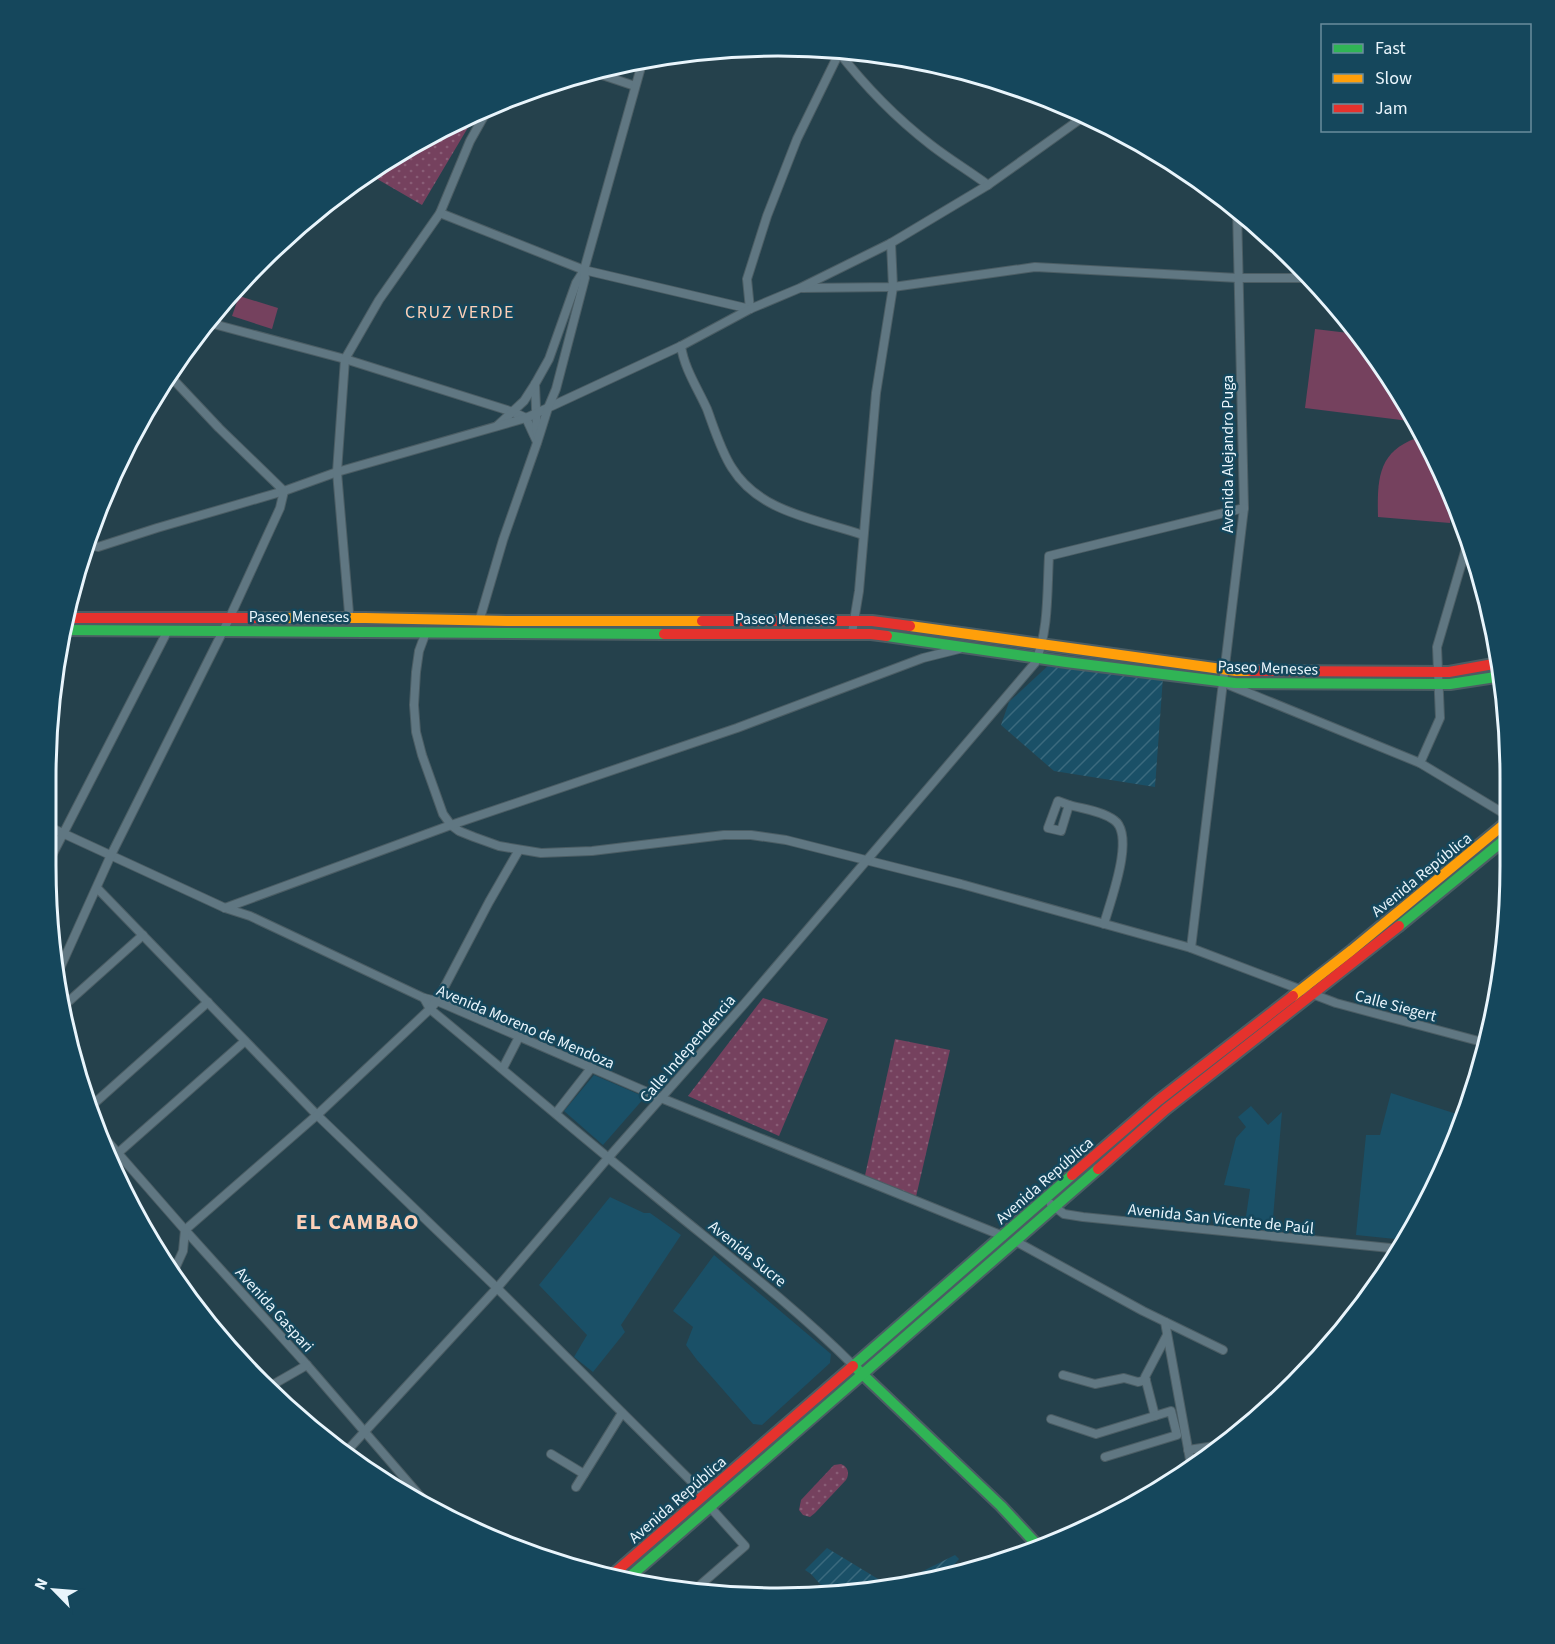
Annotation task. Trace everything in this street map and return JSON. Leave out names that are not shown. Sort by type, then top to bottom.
[{"type":"street","points":[[750,309],[747,279],[767,216],[797,139],[835,58]]},
{"type":"street","points":[[845,59],[852,70],[910,127],[931,145],[988,185]]},
{"type":"street","points":[[495,427],[524,401],[549,359],[576,283],[584,270],[640,68]]},
{"type":"street","points":[[606,76],[635,86]]},
{"type":"street","points":[[348,618],[350,613],[337,472],[345,359],[379,300],[440,213],[470,141],[483,119]]},
{"type":"street","points":[[94,546],[98,547],[284,491],[337,472],[526,418],[681,346],[750,309],[800,288],[891,243],[988,185],[1078,121]]},
{"type":"street","points":[[440,213],[584,270],[750,309]]},
{"type":"street","name":"Avenida Alejandro Puga","points":[[1191,948],[1244,508],[1237,221]]},
{"type":"street","points":[[852,633],[859,591],[876,393],[893,287],[891,243]]},
{"type":"street","points":[[800,288],[893,287],[1035,267],[1238,279],[1299,278]]},
{"type":"street","points":[[478,620],[503,540],[556,389],[585,278],[584,270]]},
{"type":"street","points":[[216,325],[345,359],[513,412],[526,418],[537,443]]},
{"type":"street","points":[[681,346],[682,355],[731,468],[746,487],[768,503],[863,535]]},
{"type":"street","points":[[174,380],[284,491]]},
{"type":"street","points":[[535,384],[544,396],[556,389]]},
{"type":"street","points":[[535,384],[537,443]]},
{"type":"street","points":[[490,404],[500,417],[495,427]]},
{"type":"street","points":[[62,963],[111,855],[229,619],[280,508],[284,491]]},
{"type":"street","points":[[1039,652],[1044,631],[1049,555],[1244,508]]},
{"type":"street","points":[[1420,763],[1440,718],[1437,647],[1464,555]]},
{"type":"street","name":"Paseo Meneses","points":[[74,618],[855,620],[894,623],[1039,652],[1222,682],[1438,684],[1492,678]]},
{"type":"street","name":"Paseo Meneses","points":[[71,630],[507,634],[852,633],[892,636],[967,647],[1253,672],[1438,672],[1459,671],[1490,665]]},
{"type":"street","points":[[56,847],[167,632]]},
{"type":"street","points":[[426,632],[419,651],[416,672],[414,705],[416,732],[436,798],[451,825]]},
{"type":"street","points":[[225,908],[451,825],[736,728],[923,658],[967,647]]},
{"type":"street","name":"Calle Independencia","points":[[350,1448],[497,1288],[867,861],[1035,663],[1039,652]]},
{"type":"street","points":[[1222,682],[1420,763],[1500,811]]},
{"type":"street","points":[[1069,806],[1104,815],[1116,821],[1122,829],[1123,856],[1104,924]]},
{"type":"street","name":"Calle Siegert","points":[[451,825],[459,831],[499,846],[541,853],[584,852],[724,834],[786,840],[961,884],[1191,948],[1313,995],[1478,1041]]},
{"type":"street","name":"Avenida República","points":[[618,1570],[705,1495],[1015,1241],[1050,1203],[1159,1100],[1371,934],[1500,828]]},
{"type":"street","name":"Avenida Moreno de Mendoza","points":[[56,830],[225,908],[250,916],[424,998],[436,1001],[661,1098],[1003,1236]]},
{"type":"street","name":"Avenida República","points":[[633,1574],[710,1507],[1003,1236],[1050,1203],[1166,1109],[1359,959],[1500,843]]},
{"type":"street","points":[[176,1266],[183,1251],[185,1230],[317,1115],[430,1009],[519,850]]},
{"type":"street","points":[[97,888],[317,1115],[497,1288],[705,1495]]},
{"type":"street","points":[[68,1002],[143,935]]},
{"type":"street","name":"Avenida Sucre","points":[[424,998],[430,1009],[800,1314],[1001,1506],[1034,1541]]},
{"type":"street","points":[[95,1102],[208,1002]]},
{"type":"street","points":[[502,1068],[519,1037]]},
{"type":"street","points":[[118,1153],[245,1041]]},
{"type":"street","points":[[556,1113],[592,1067]]},
{"type":"street","name":"Avenida Gaspari","points":[[111,1144],[417,1492]]},
{"type":"street","name":"Avenida San Vicente de Paúl","points":[[1050,1203],[1064,1214],[1083,1217],[1390,1248]]},
{"type":"street","points":[[1015,1241],[1222,1350]]},
{"type":"street","points":[[1165,1322],[1190,1459]]},
{"type":"street","points":[[1155,1416],[1145,1377],[1167,1335]]},
{"type":"street","points":[[274,1384],[307,1365]]},
{"type":"street","points":[[1063,1375],[1095,1384],[1124,1378],[1138,1382],[1146,1380]]},
{"type":"street","points":[[1051,1419],[1096,1434],[1171,1411],[1177,1436],[1105,1457]]},
{"type":"street","points":[[576,1487],[622,1413]]},
{"type":"street","points":[[1188,1450],[1206,1447]]},
{"type":"street","points":[[551,1454],[584,1474]]},
{"type":"street","points":[[701,1584],[745,1546],[710,1507]]},
{"type":"shaded area","points":[[470,125],[422,205],[375,178],[417,152]]},
{"type":"shaded area","points":[[240,296],[278,308],[272,329],[232,316]]},
{"type":"shaded area","points":[[1315,329],[1346,333],[1378,376],[1405,420],[1305,408]]},
{"type":"shaded area","points":[[1415,439],[1425,458],[1445,501],[1450,515],[1450,523],[1378,517],[1378,489],[1383,466],[1397,449]]},
{"type":"shaded area","points":[[1051,663],[1163,677],[1155,787],[1054,771],[1001,725],[1009,702]]},
{"type":"shaded area","points":[[763,998],[828,1019],[779,1136],[688,1096]]},
{"type":"shaded area","points":[[895,1039],[950,1050],[915,1201],[864,1180]]},
{"type":"shaded area","points":[[594,1075],[645,1097],[603,1145],[564,1111]]},
{"type":"shaded area","points":[[1391,1093],[1456,1114],[1425,1186],[1396,1239],[1356,1235],[1366,1135],[1380,1135]]},
{"type":"shaded area","points":[[1251,1106],[1268,1125],[1282,1112],[1273,1218],[1283,1227],[1282,1233],[1244,1230],[1250,1189],[1224,1185],[1236,1138],[1246,1127],[1238,1117]]},
{"type":"shaded area","points":[[610,1197],[644,1213],[650,1213],[681,1235],[621,1325],[625,1332],[593,1372],[574,1357],[587,1335],[539,1285]]},
{"type":"shaded area","points":[[714,1255],[831,1354],[830,1363],[762,1425],[753,1424],[697,1360],[686,1345],[693,1327],[673,1311]]},
{"type":"shaded area","points":[[841,1464],[848,1470],[846,1480],[815,1513],[810,1517],[803,1515],[799,1510],[801,1500],[834,1465]]},
{"type":"shaded area","points":[[827,1548],[881,1581],[823,1587],[805,1570]]},
{"type":"shaded area","points":[[955,1555],[959,1559],[952,1567],[914,1576]]},
{"type":"traffic: fast","points":[[71,630],[664,634]]},
{"type":"traffic: fast","points":[[887,636],[1066,662],[1235,683],[1450,684],[1492,678]]},
{"type":"traffic: fast","points":[[1399,926],[1500,843]]},
{"type":"traffic: fast","points":[[633,1574],[1098,1169]]},
{"type":"traffic: fast","points":[[853,1366],[1072,1175]]},
{"type":"traffic: fast","points":[[856,1368],[1001,1506],[1034,1541]]},
{"type":"traffic: slow","points":[[265,618],[702,621]]},
{"type":"traffic: slow","points":[[910,626],[1236,671],[1251,671]]},
{"type":"traffic: slow","points":[[1293,996],[1500,828]]},
{"type":"traffic: jam","points":[[74,618],[265,618]]},
{"type":"traffic: jam","points":[[702,621],[872,621],[910,626]]},
{"type":"traffic: jam","points":[[664,634],[871,634],[887,636]]},
{"type":"traffic: jam","points":[[1251,671],[1449,672],[1490,665]]},
{"type":"traffic: jam","points":[[1098,1169],[1166,1109],[1399,926]]},
{"type":"traffic: jam","points":[[1072,1175],[1159,1100],[1293,996]]},
{"type":"traffic: jam","points":[[618,1570],[853,1366]]},
{"type":"district","name":"CRUZ VERDE","points":[[460,312]]},
{"type":"district","name":"EL CAMBAO","points":[[358,1221]]}]
